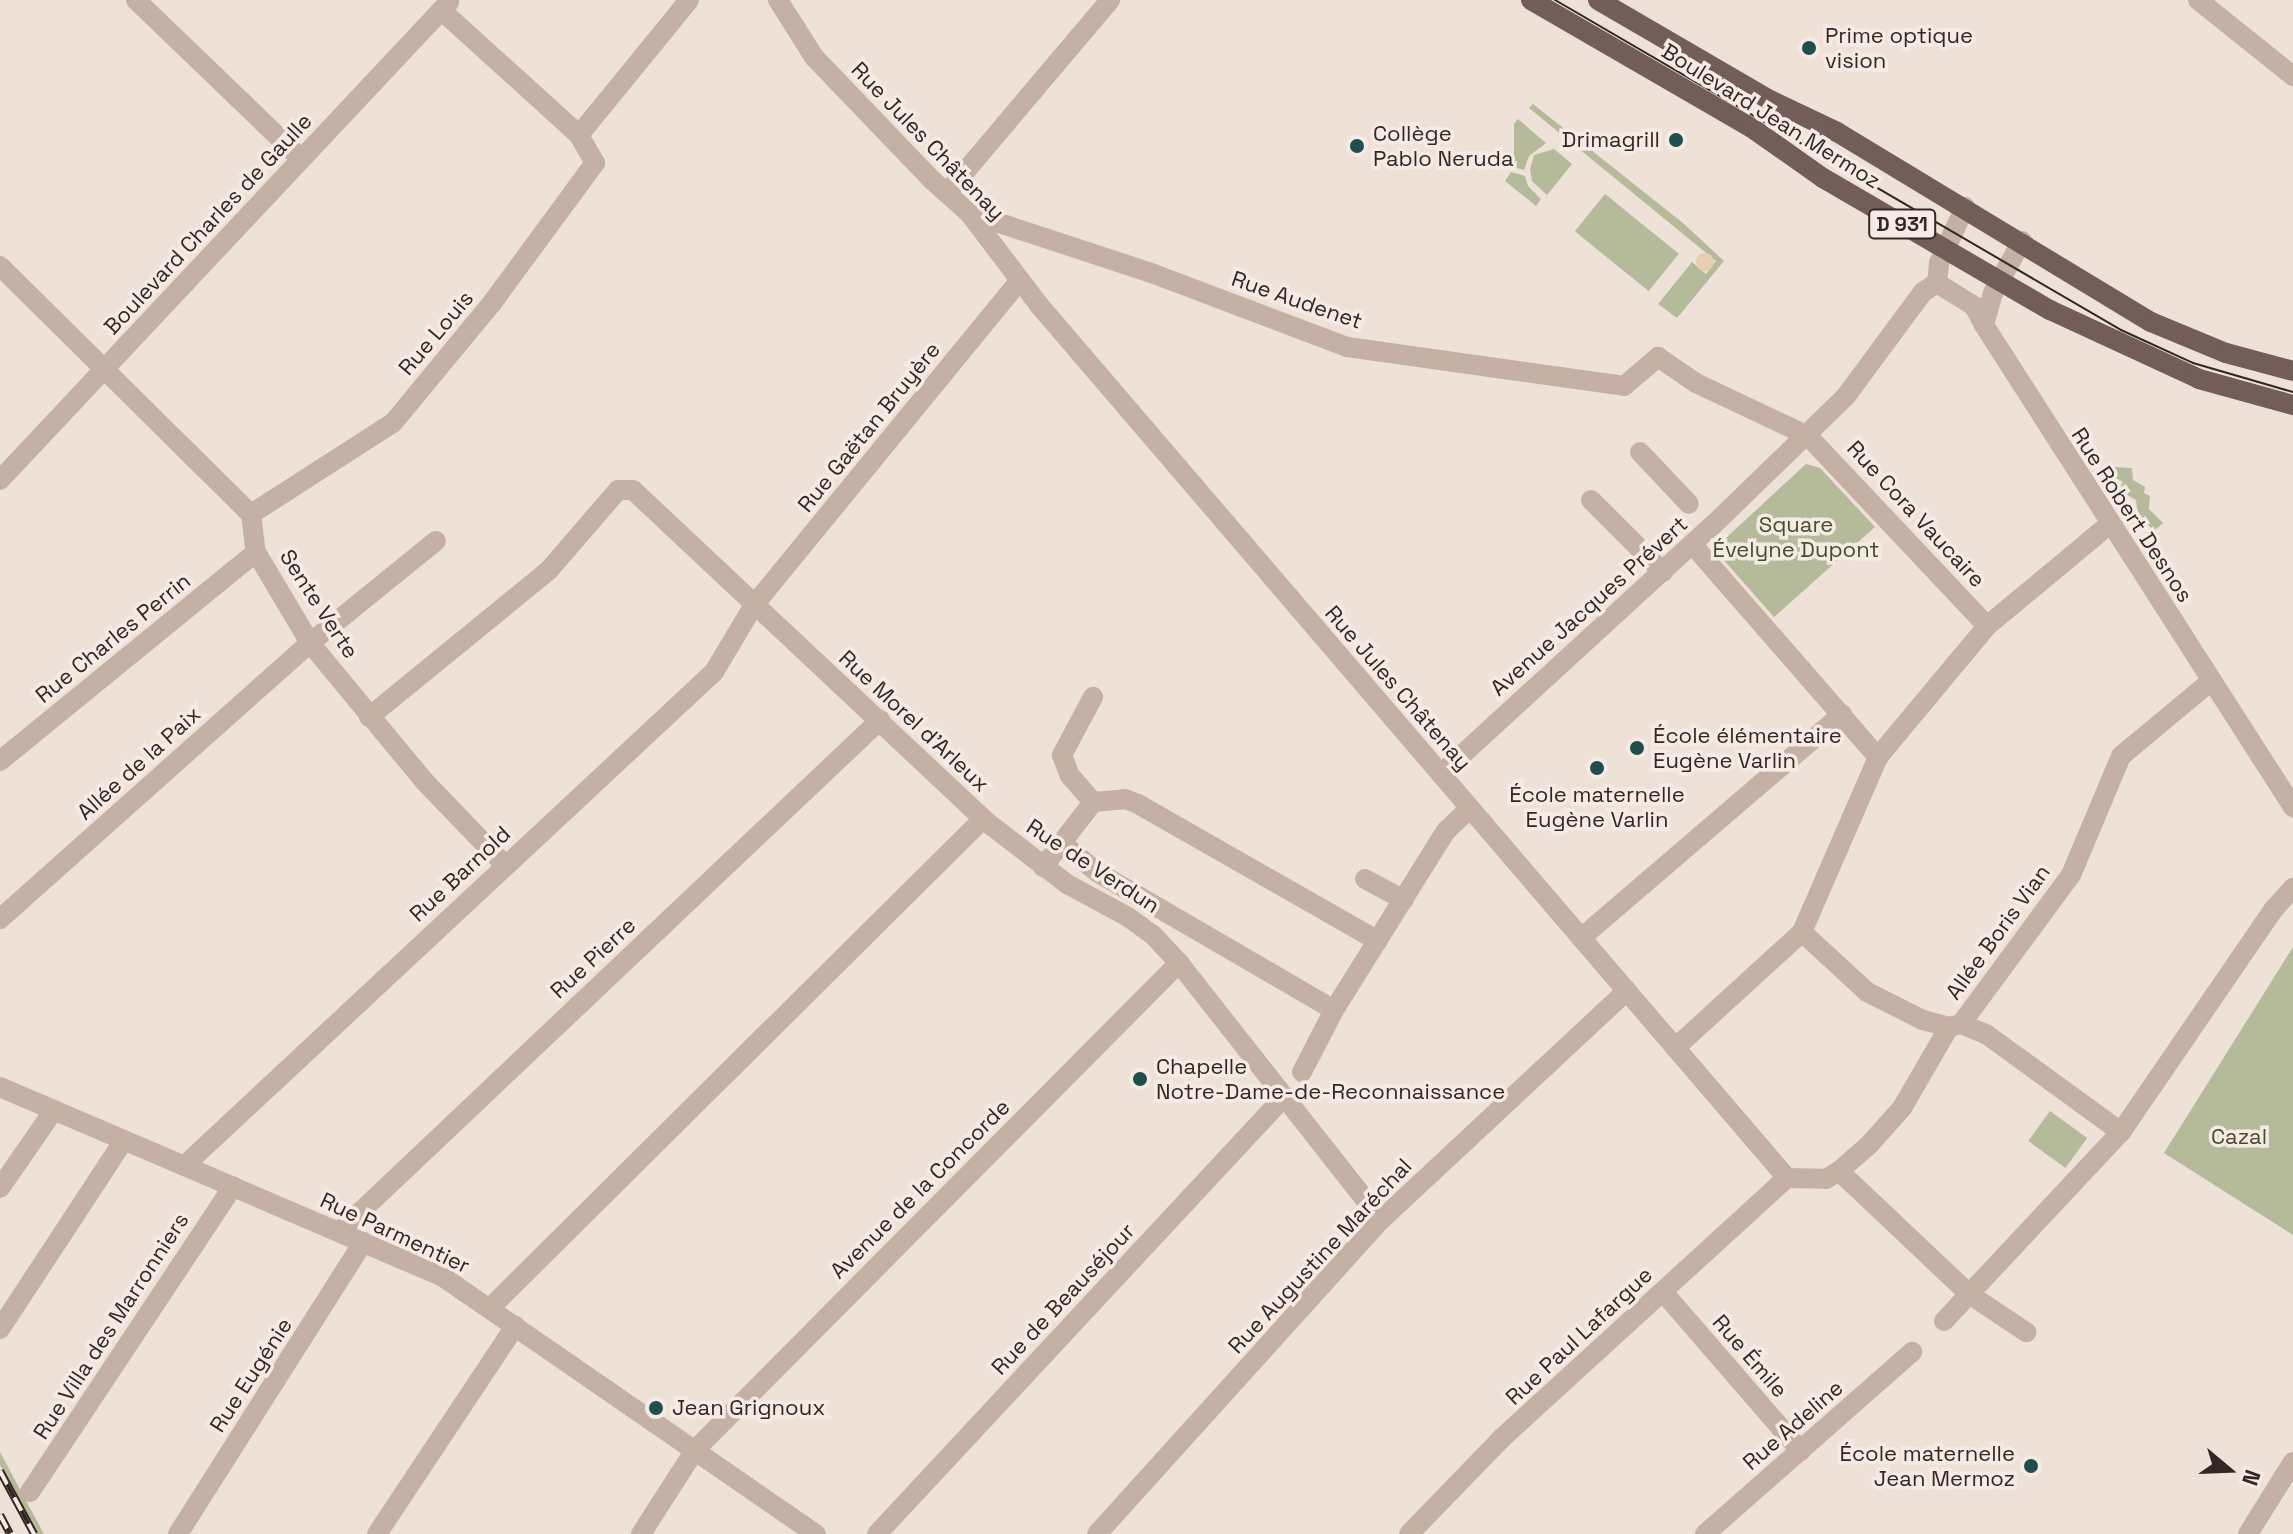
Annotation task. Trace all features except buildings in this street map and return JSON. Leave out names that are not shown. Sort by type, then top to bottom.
[{"type":"main road","name":"Boulevard Jean Mermoz","points":[[1531,0],[1752,128],[1823,178],[2050,310],[2172,368],[2234,391],[2293,405]]},
{"type":"main road","name":"Boulevard Jean Mermoz","points":[[1598,0],[1770,100],[1837,132],[2022,241],[2151,322],[2226,353],[2293,371]]},
{"type":"street","points":[[136,0],[301,159]]},
{"type":"street","points":[[446,5],[579,135],[689,0]]},
{"type":"street","name":"Rue Jules Châtenay","points":[[778,0],[814,57],[969,213],[1020,280],[1787,1178]]},
{"type":"street","points":[[947,193],[1110,0]]},
{"type":"street","points":[[2208,3],[2293,76]]},
{"type":"street","name":"Boulevard Charles de Gaulle","points":[[0,480],[446,5]]},
{"type":"street","name":"Rue Louis","points":[[251,514],[393,423],[492,303],[595,163],[579,135]]},
{"type":"street","points":[[1937,283],[1944,249],[1965,207]]},
{"type":"street","name":"Rue Audenet","points":[[969,213],[1154,274],[1347,347],[1624,386],[1658,357],[1696,383],[1808,436]]},
{"type":"street","points":[[1984,325],[1999,280],[2022,241]]},
{"type":"street","points":[[0,266],[251,514]]},
{"type":"street","name":"Rue Gaëtan Bruyère","points":[[754,605],[1020,280]]},
{"type":"street","name":"Rue Robert Desnos","points":[[1937,283],[1974,306],[2293,807]]},
{"type":"street","name":"Avenue Jacques Prévert","points":[[1441,774],[1808,436],[1846,396],[1923,292],[1937,283]]},
{"type":"street","name":"Rue Cora Vaucaire","points":[[1808,436],[1987,626]]},
{"type":"street","points":[[1640,452],[1711,527]]},
{"type":"street","name":"Rue Morel d'Arleux","points":[[369,717],[549,570],[618,490],[633,490],[983,819],[490,1308]]},
{"type":"street","points":[[1591,500],[1663,572]]},
{"type":"street","name":"Sente Verte","points":[[251,514],[256,552],[310,643],[426,783],[505,865]]},
{"type":"street","points":[[1675,1048],[1802,932],[1878,757],[1987,626],[2110,524]]},
{"type":"street","name":"Allée de la Paix","points":[[0,919],[310,643],[436,541]]},
{"type":"street","points":[[1692,544],[1878,757]]},
{"type":"street","name":"Rue Charles Perrin","points":[[0,761],[256,552]]},
{"type":"street","name":"Rue Barnold","points":[[184,1166],[714,672],[754,605]]},
{"type":"street","name":"Allée Boris Vian","points":[[1839,1171],[1869,1145],[1902,1108],[1955,1026],[2071,875],[2121,756],[2211,681]]},
{"type":"street","points":[[1093,697],[1062,755],[1070,776],[1093,802]]},
{"type":"street","points":[[1581,938],[1842,714]]},
{"type":"street","name":"Rue Pierre","points":[[339,1232],[880,720]]},
{"type":"street","points":[[1043,867],[1093,802],[1125,799],[1378,941]]},
{"type":"street","points":[[1302,1072],[1334,1010],[1446,831],[1470,808]]},
{"type":"street","name":"Rue de Verdun","points":[[983,819],[1043,867],[1153,935],[1179,963],[1381,1220]]},
{"type":"street","points":[[1063,844],[1097,872],[1334,1010]]},
{"type":"street","points":[[1365,879],[1404,900]]},
{"type":"street","points":[[1944,1321],[2121,1132],[2273,910],[2293,888]]},
{"type":"street","points":[[1802,932],[1867,992],[1923,1020],[1986,1034],[2121,1132]]},
{"type":"street","name":"Avenue de la Concorde","points":[[641,1534],[695,1450],[1179,963]]},
{"type":"street","name":"Rue Augustine Maréchal","points":[[1097,1534],[1381,1220],[1627,991]]},
{"type":"street","name":"Rue Parmentier","points":[[0,1087],[443,1277],[816,1534]]},
{"type":"street","name":"Rue de Beauséjour","points":[[877,1534],[1284,1097]]},
{"type":"street","points":[[0,1188],[54,1110]]},
{"type":"street","points":[[0,1329],[124,1140]]},
{"type":"street","points":[[1787,1178],[1826,1179],[1839,1171],[1969,1294],[2026,1332]]},
{"type":"street","name":"Rue Paul Lafargue","points":[[1409,1534],[1502,1438],[1787,1178]]},
{"type":"street","name":"Rue Villa des Marronniers","points":[[30,1492],[233,1186]]},
{"type":"street","name":"Rue Eugénie","points":[[178,1534],[363,1242]]},
{"type":"street","name":"Rue Émile","points":[[1664,1293],[1801,1451]]},
{"type":"street","points":[[377,1534],[515,1326]]},
{"type":"street","name":"Rue Adeline","points":[[1705,1534],[1912,1352]]},
{"type":"street","points":[[2248,1534],[2287,1485],[2293,1462]]},
{"type":"green space","points":[[1533,104],[1683,223],[1724,261],[1677,318],[1658,304],[1692,262],[1706,274],[1716,261],[1529,108]]},
{"type":"green space","points":[[1518,119],[1546,143],[1529,156],[1524,170],[1514,167],[1514,124]]},
{"type":"green space","points":[[1554,149],[1572,164],[1547,195],[1532,181],[1530,169],[1534,155]]},
{"type":"green space","points":[[1511,172],[1525,176],[1528,186],[1541,199],[1536,206],[1505,181]]},
{"type":"green space","points":[[1605,194],[1679,254],[1649,291],[1575,231]]},
{"type":"green space","name":"Square Évelyne Dupont","points":[[1806,464],[1820,468],[1875,527],[1774,617],[1714,549]]},
{"type":"green space","points":[[2113,467],[2132,468],[2133,480],[2145,487],[2144,493],[2150,496],[2149,509],[2163,523],[2154,531],[2138,515],[2136,500],[2118,490],[2123,482],[2112,476]]},
{"type":"green space","name":"Cazal","points":[[2293,947],[2293,1235],[2164,1153]]},
{"type":"green space","points":[[2050,1111],[2087,1138],[2065,1168],[2028,1141]]},
{"type":"green space","points":[[0,1452],[44,1534],[38,1534],[0,1465]]},
{"type":"sand","points":[[1701,253],[1709,253],[1714,262],[1712,269],[1701,271],[1696,266],[1696,258]]},
{"type":"tram line","points":[[1555,0],[2121,330],[2193,363],[2293,392]]},
{"type":"railway","points":[[0,1471],[34,1534]]},
{"type":"railway","points":[[0,1515],[10,1534]]},
{"type":"place","name":"Prime optique vision","points":[[1809,48]]},
{"type":"place","name":"Drimagrill","points":[[1676,140]]},
{"type":"place","name":"Collège Pablo Neruda","points":[[1357,146]]},
{"type":"place","name":"École élémentaire Eugène Varlin","points":[[1637,748]]},
{"type":"place","name":"École maternelle Eugène Varlin","points":[[1597,768]]},
{"type":"place","name":"Chapelle Notre-Dame-de-Reconnaissance","points":[[1140,1079]]},
{"type":"place","name":"Jean Grignoux","points":[[656,1408]]},
{"type":"place","name":"École maternelle Jean Mermoz","points":[[2031,1466]]}]
